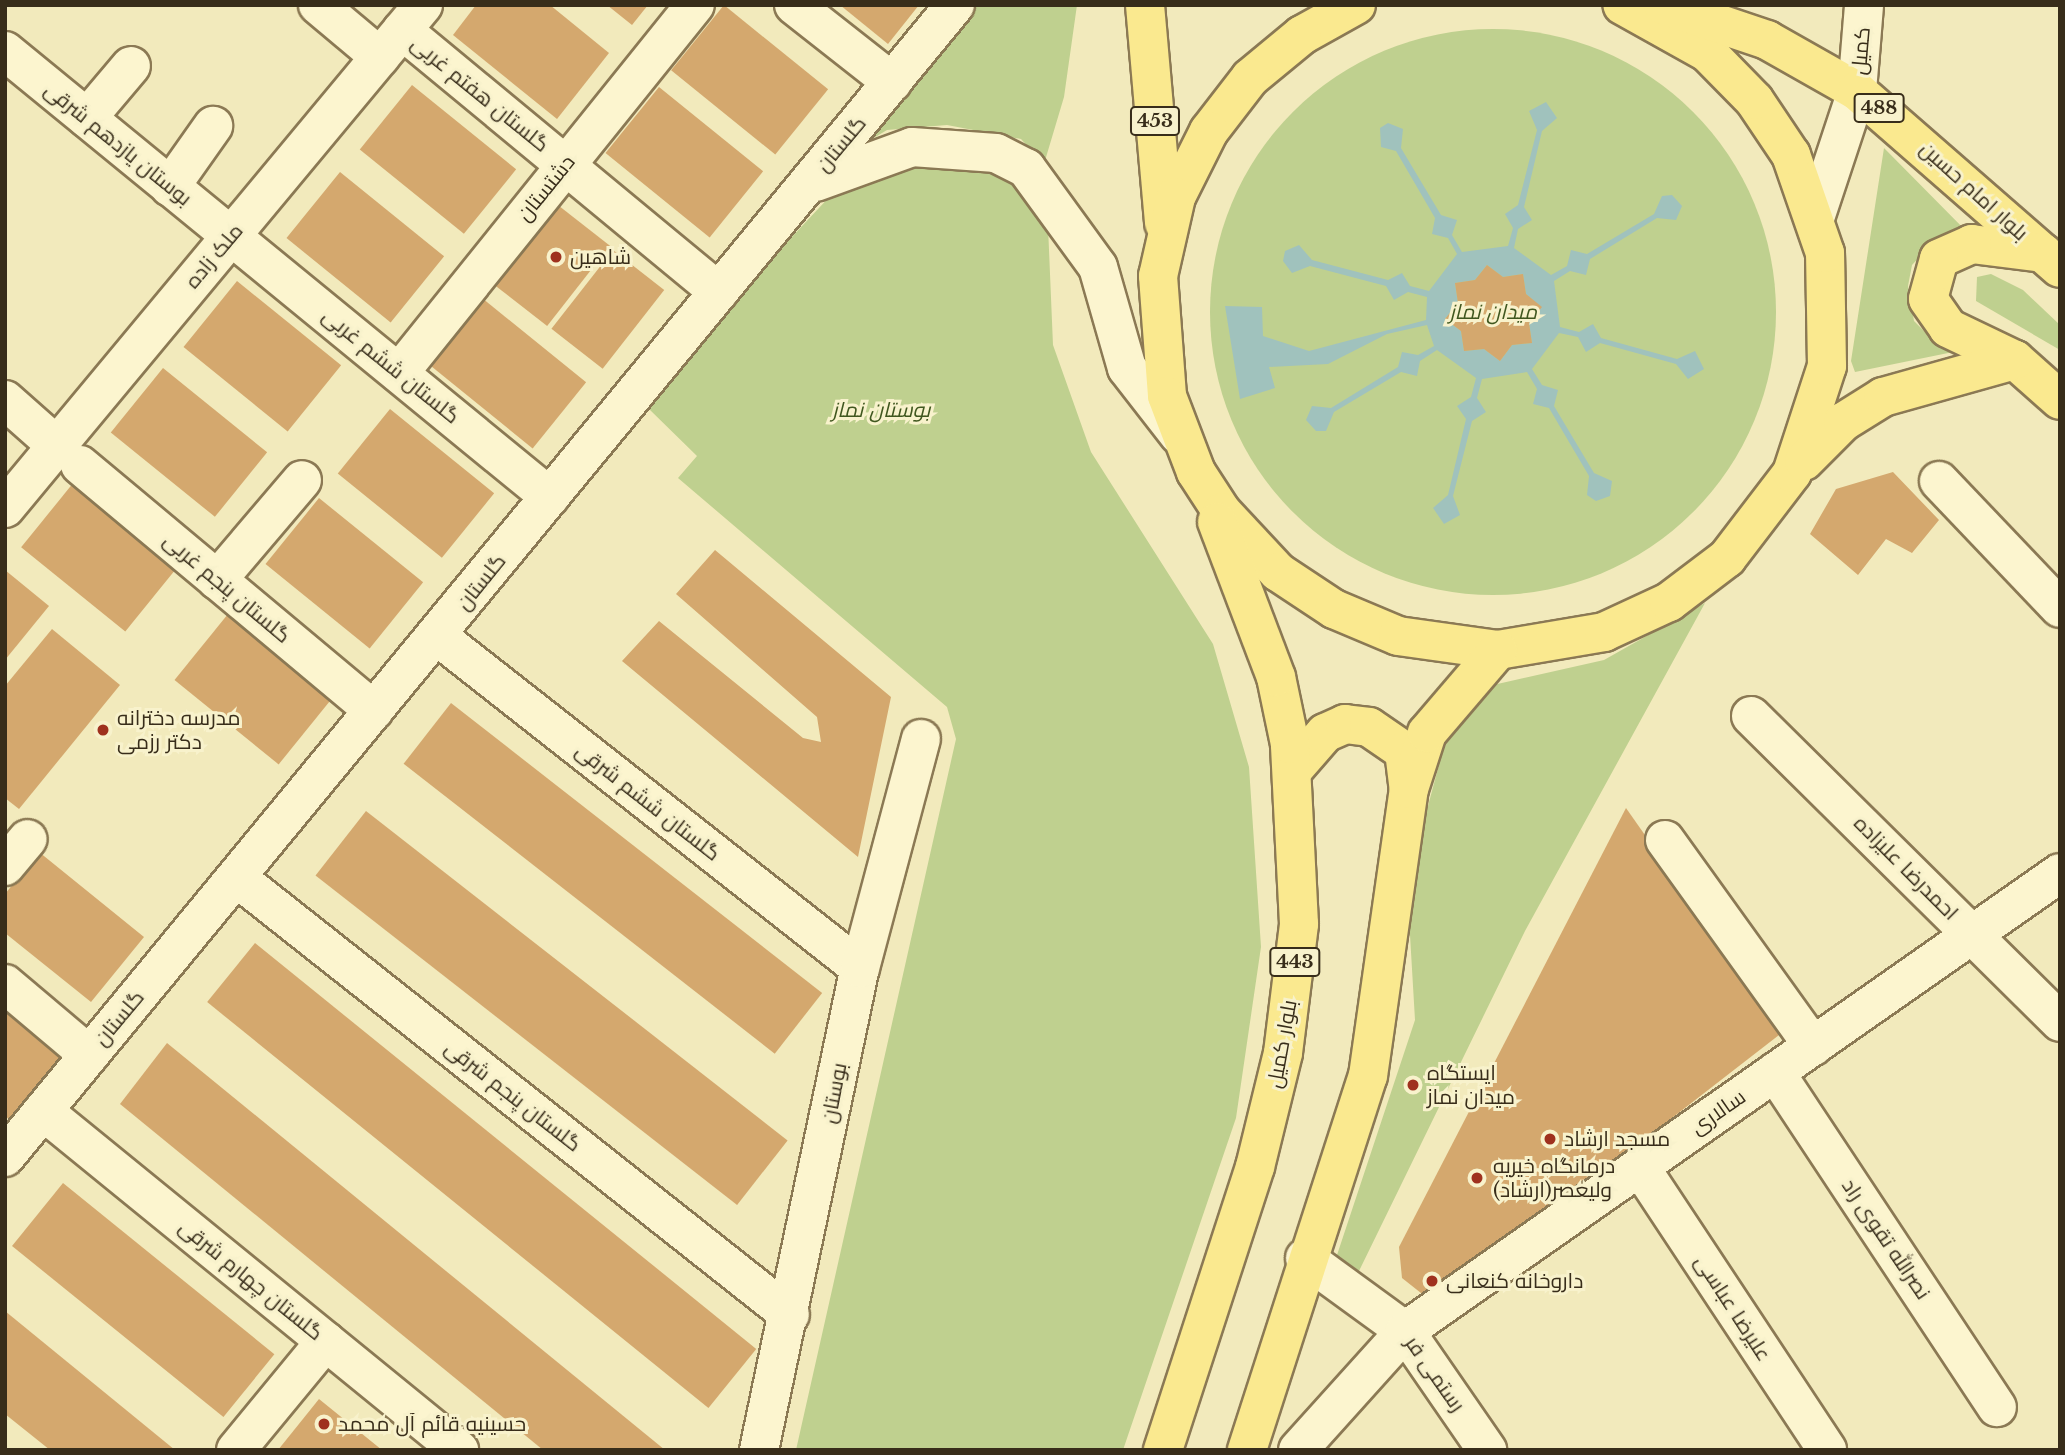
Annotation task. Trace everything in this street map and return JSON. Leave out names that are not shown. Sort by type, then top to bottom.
[{"type":"main road","name":"453","points":[[1145,5],[1165,236]]},
{"type":"main road","points":[[1356,5],[1275,55],[1228,104],[1176,197],[1165,236],[1156,317],[1180,435],[1196,471],[1253,549],[1305,592],[1398,636],[1498,650],[1604,632],[1669,602],[1727,558],[1792,473],[1843,422],[1883,397],[2015,360]]},
{"type":"main road","points":[[1622,5],[1681,34],[1732,75],[1791,155],[1816,215],[1831,328],[1820,402],[1792,473]]},
{"type":"main road","name":"بلوار امام حسین","points":[[1662,5],[1726,22],[1857,91],[2052,260]]},
{"type":"main road","points":[[2052,260],[1972,244],[1939,258],[1929,275],[1928,299],[1948,328],[2015,360],[2060,400]]},
{"type":"main road","name":"بلوار کمیل","points":[[1163,1450],[1255,1167],[1283,1053],[1299,924],[1292,771],[1276,677],[1196,471]]},
{"type":"main road","points":[[1247,1450],[1306,1258],[1368,1076],[1409,789],[1427,733],[1498,650]]},
{"type":"main road","points":[[1292,771],[1325,733],[1345,724],[1369,727],[1404,751],[1409,789]]},
{"type":"street","name":"گلستان هفتم غربی","points":[[318,5],[402,31],[719,292]]},
{"type":"street","name":"دشتستان","points":[[399,373],[695,5]]},
{"type":"street","points":[[794,5],[892,82]]},
{"type":"street","name":"گلستان","points":[[5,1157],[955,5]]},
{"type":"street","name":"کمیل","points":[[1816,215],[1857,91],[1864,5]]},
{"type":"street","name":"ملک زاده","points":[[5,508],[68,455],[231,236],[402,31]]},
{"type":"street","name":"بوستان یازدهم شرقی","points":[[5,51],[231,236]]},
{"type":"street","points":[[87,118],[131,66]]},
{"type":"street","points":[[170,187],[213,126]]},
{"type":"street","points":[[805,188],[844,167],[912,147],[996,153],[1026,168],[1098,267],[1127,368],[1180,435]]},
{"type":"street","name":"گلستان ششم غربی","points":[[231,236],[550,497]]},
{"type":"street","name":"گلستان پنجم غربی","points":[[5,400],[374,711]]},
{"type":"street","points":[[217,580],[302,480]]},
{"type":"street","points":[[1939,481],[2060,608]]},
{"type":"street","name":"گلستان ششم شرقی","points":[[436,635],[860,968]]},
{"type":"street","name":"احمدرضا علیزاده","points":[[1751,716],[2060,1022]]},
{"type":"street","name":"بوستان","points":[[759,1450],[790,1315],[860,968],[921,739]]},
{"type":"street","points":[[1665,840],[1813,1046]]},
{"type":"street","name":"سالاری","points":[[1298,1450],[1405,1331],[2060,873]]},
{"type":"street","name":"گلستان پنجم شرقی","points":[[236,877],[790,1315]]},
{"type":"street","points":[[5,984],[89,1055]]},
{"type":"street","name":"نصرالله تقوی راد","points":[[1775,1072],[1997,1407]]},
{"type":"street","name":"گلستان چهارم شرقی","points":[[43,1111],[459,1450]]},
{"type":"street","name":"علیرضا عباسی","points":[[1640,1167],[1827,1450]]},
{"type":"street","name":"رستمی فر","points":[[1306,1258],[1405,1331],[1487,1450]]},
{"type":"street","points":[[236,1450],[326,1341]]},
{"type":"green space","points":[[972,5],[1077,5],[1064,97],[1044,164],[1021,139],[947,125],[887,130],[862,145]]},
{"type":"green space","name":"میدان نماز","points":[[1493,29],[1548,35],[1601,51],[1650,77],[1693,112],[1728,155],[1754,204],[1770,257],[1776,312],[1770,367],[1754,420],[1728,469],[1693,512],[1650,547],[1601,573],[1548,589],[1493,595],[1438,589],[1385,573],[1336,547],[1293,512],[1258,469],[1232,420],[1216,367],[1210,312],[1216,257],[1232,204],[1258,155],[1293,112],[1336,77],[1385,51],[1438,35]]},
{"type":"green space","points":[[1884,148],[1972,237],[1934,242],[1912,265],[1908,286],[1914,321],[1938,345],[1958,351],[1855,372],[1851,361]]},
{"type":"green space","name":"بوستان نماز","points":[[940,163],[1005,170],[1048,226],[1053,345],[1091,452],[1213,644],[1249,767],[1261,947],[1236,1118],[1123,1450],[796,1450],[956,739],[947,707],[678,478],[697,456],[649,409],[729,304],[848,177]]},
{"type":"green space","points":[[1991,274],[2023,290],[2060,325],[2060,350],[1976,301],[1977,277]]},
{"type":"green space","points":[[1705,603],[1525,931],[1359,1271],[1337,1255],[1415,1020],[1407,884],[1443,750],[1465,707],[1493,685],[1604,660]]},
{"type":"water","points":[[1546,102],[1557,118],[1542,131],[1524,207],[1532,220],[1518,229],[1514,248],[1551,275],[1567,266],[1571,250],[1587,254],[1654,214],[1662,196],[1672,195],[1682,206],[1676,220],[1657,218],[1590,259],[1586,275],[1570,271],[1554,281],[1560,327],[1579,332],[1593,324],[1601,338],[1677,359],[1695,351],[1704,369],[1688,379],[1676,364],[1600,343],[1586,352],[1578,337],[1559,333],[1532,369],[1542,385],[1558,390],[1554,406],[1594,473],[1612,481],[1610,496],[1596,501],[1587,495],[1589,476],[1549,408],[1533,404],[1537,389],[1527,372],[1482,379],[1477,398],[1486,412],[1472,421],[1453,496],[1460,515],[1444,524],[1433,508],[1448,495],[1466,419],[1457,406],[1471,397],[1476,378],[1437,350],[1420,361],[1417,376],[1401,372],[1334,412],[1326,431],[1316,431],[1306,420],[1312,406],[1331,408],[1398,367],[1402,352],[1418,355],[1434,346],[1427,325],[1387,334],[1328,364],[1269,367],[1275,388],[1240,399],[1225,306],[1262,307],[1263,336],[1309,351],[1426,320],[1427,297],[1408,292],[1394,300],[1386,286],[1310,266],[1292,273],[1283,261],[1285,251],[1299,245],[1312,260],[1388,280],[1402,273],[1410,286],[1429,291],[1457,254],[1448,238],[1432,234],[1435,218],[1396,151],[1381,147],[1380,128],[1388,123],[1403,129],[1401,148],[1441,215],[1457,220],[1452,235],[1462,252],[1508,246],[1513,228],[1505,214],[1518,205],[1537,130],[1529,111]],"holes":[[[1487,265],[1503,277],[1523,274],[1526,294],[1541,307],[1529,323],[1532,343],[1512,345],[1500,361],[1484,349],[1464,351],[1461,331],[1445,319],[1458,303],[1455,283],[1475,280]]]},
{"type":"building","points":[[476,5],[550,5],[609,53],[557,119],[453,35]]},
{"type":"building","points":[[607,5],[648,5],[632,25]]},
{"type":"building","points":[[724,5],[828,89],[775,155],[671,70]]},
{"type":"building","points":[[840,5],[919,5],[888,44]]},
{"type":"building","points":[[412,85],[516,169],[464,234],[360,150]]},
{"type":"building","points":[[659,87],[763,171],[710,237],[606,153]]},
{"type":"building","points":[[340,172],[444,256],[391,322],[287,238]]},
{"type":"building","name":"شاهین","points":[[554,202],[610,246],[547,326],[491,282]]},
{"type":"building","points":[[613,250],[664,290],[603,369],[551,329]]},
{"type":"building","points":[[1487,265],[1503,277],[1523,274],[1526,294],[1542,307],[1529,323],[1532,343],[1512,345],[1500,361],[1484,349],[1464,351],[1461,331],[1445,319],[1458,303],[1455,283],[1475,280]]},
{"type":"building","points":[[237,281],[341,365],[288,431],[184,347]]},
{"type":"building","points":[[482,298],[586,382],[533,448],[429,364]]},
{"type":"building","points":[[163,368],[267,452],[215,517],[111,433]]},
{"type":"building","points":[[390,409],[494,493],[442,558],[338,474]]},
{"type":"building","points":[[1893,472],[1939,520],[1912,553],[1886,539],[1858,575],[1810,534],[1836,489]]},
{"type":"building","points":[[74,482],[178,566],[125,632],[21,547]]},
{"type":"building","points":[[319,498],[423,582],[370,648],[266,564]]},
{"type":"building","points":[[715,550],[891,697],[858,857],[622,661],[659,621],[803,738],[821,742],[817,717],[676,594]]},
{"type":"building","points":[[5,570],[49,606],[5,660]]},
{"type":"building","points":[[228,614],[332,698],[279,764],[175,680]]},
{"type":"building","points":[[52,629],[120,685],[19,809],[5,798],[5,686]]},
{"type":"building","points":[[451,703],[822,993],[775,1054],[404,764]]},
{"type":"building","name":"مسجد ارشاد","points":[[1626,808],[1783,1032],[1450,1290],[1426,1297],[1402,1278],[1399,1247]]},
{"type":"building","points":[[366,811],[788,1140],[737,1205],[316,876]]},
{"type":"building","points":[[39,852],[144,937],[91,1002],[5,933],[5,894]]},
{"type":"building","points":[[255,943],[756,1349],[708,1408],[207,1002]]},
{"type":"building","points":[[5,1009],[72,1062],[19,1127],[5,1116]]},
{"type":"building","points":[[167,1043],[665,1450],[543,1450],[120,1104]]},
{"type":"building","points":[[63,1183],[274,1354],[223,1417],[12,1246]]},
{"type":"building","points":[[5,1311],[175,1450],[50,1450],[5,1414]]},
{"type":"building","name":"حسینیه قائم آل محمد","points":[[319,1399],[382,1450],[278,1450]]},
{"type":"place","name":"شاهین","points":[[556,257]]},
{"type":"place","name":"مدرسه دخترانه دکتر رزمی","points":[[103,730]]},
{"type":"place","name":"ایستگاه میدان نماز","points":[[1413,1085]]},
{"type":"place","name":"مسجد ارشاد","points":[[1550,1139]]},
{"type":"place","name":"درمانگاه خیریه ولیعصر(ارشاد)","points":[[1477,1178]]},
{"type":"place","name":"داروخانه کنعانی","points":[[1432,1281]]},
{"type":"place","name":"حسینیه قائم آل محمد","points":[[324,1424]]}]
